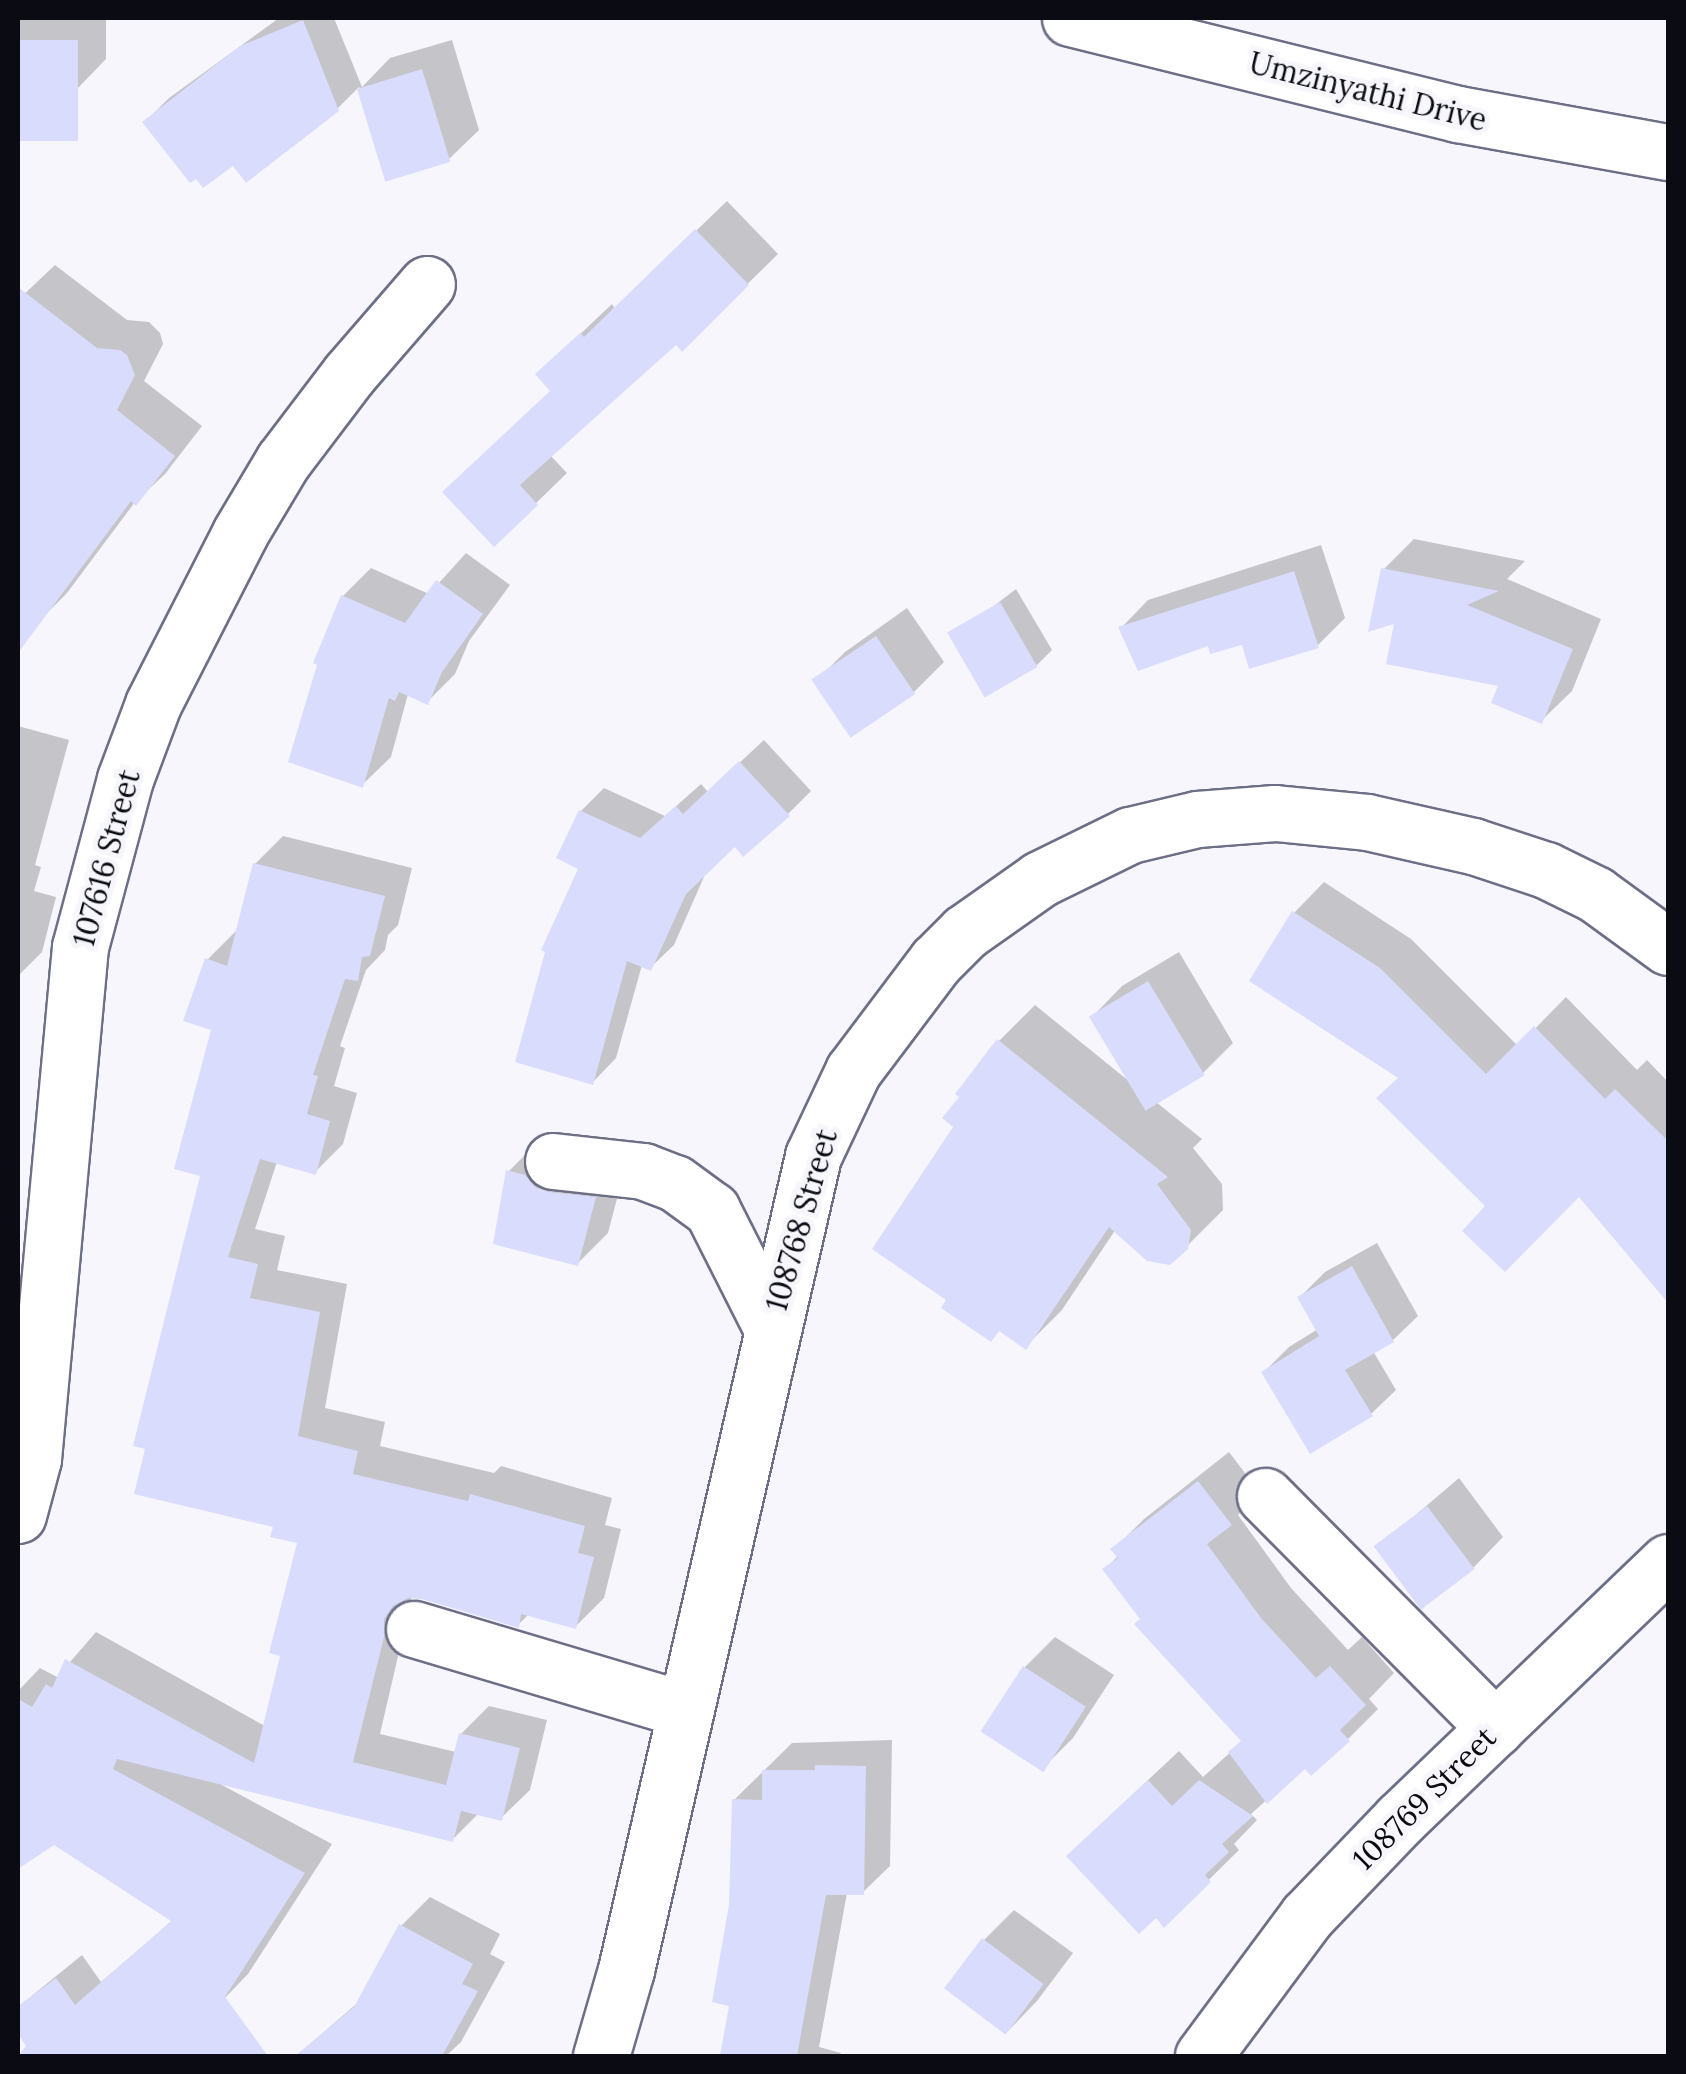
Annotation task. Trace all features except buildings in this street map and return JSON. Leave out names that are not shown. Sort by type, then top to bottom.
[{"type":"street","name":"Umzinyathi Drive","points":[[1070,18],[1458,114],[1668,152]]},
{"type":"street","name":"107616 Street","points":[[18,1515],[33,1459],[80,946],[125,779],[153,704],[240,533],[274,476],[349,374],[427,284]]},
{"type":"street","name":"108768 Street","points":[[601,2056],[626,1970],[813,1156],[853,1071],[936,962],[996,908],[1040,879],[1130,836],[1231,815],[1276,813],[1367,822],[1473,846],[1546,870],[1595,894],[1668,947]]},
{"type":"street","points":[[553,1161],[642,1171],[674,1184],[712,1210],[771,1327]]},
{"type":"street","points":[[1266,1496],[1495,1728]]},
{"type":"street","name":"108769 Street","points":[[1203,2056],[1307,1916],[1668,1562]]},
{"type":"street","points":[[414,1628],[685,1710]]}]
